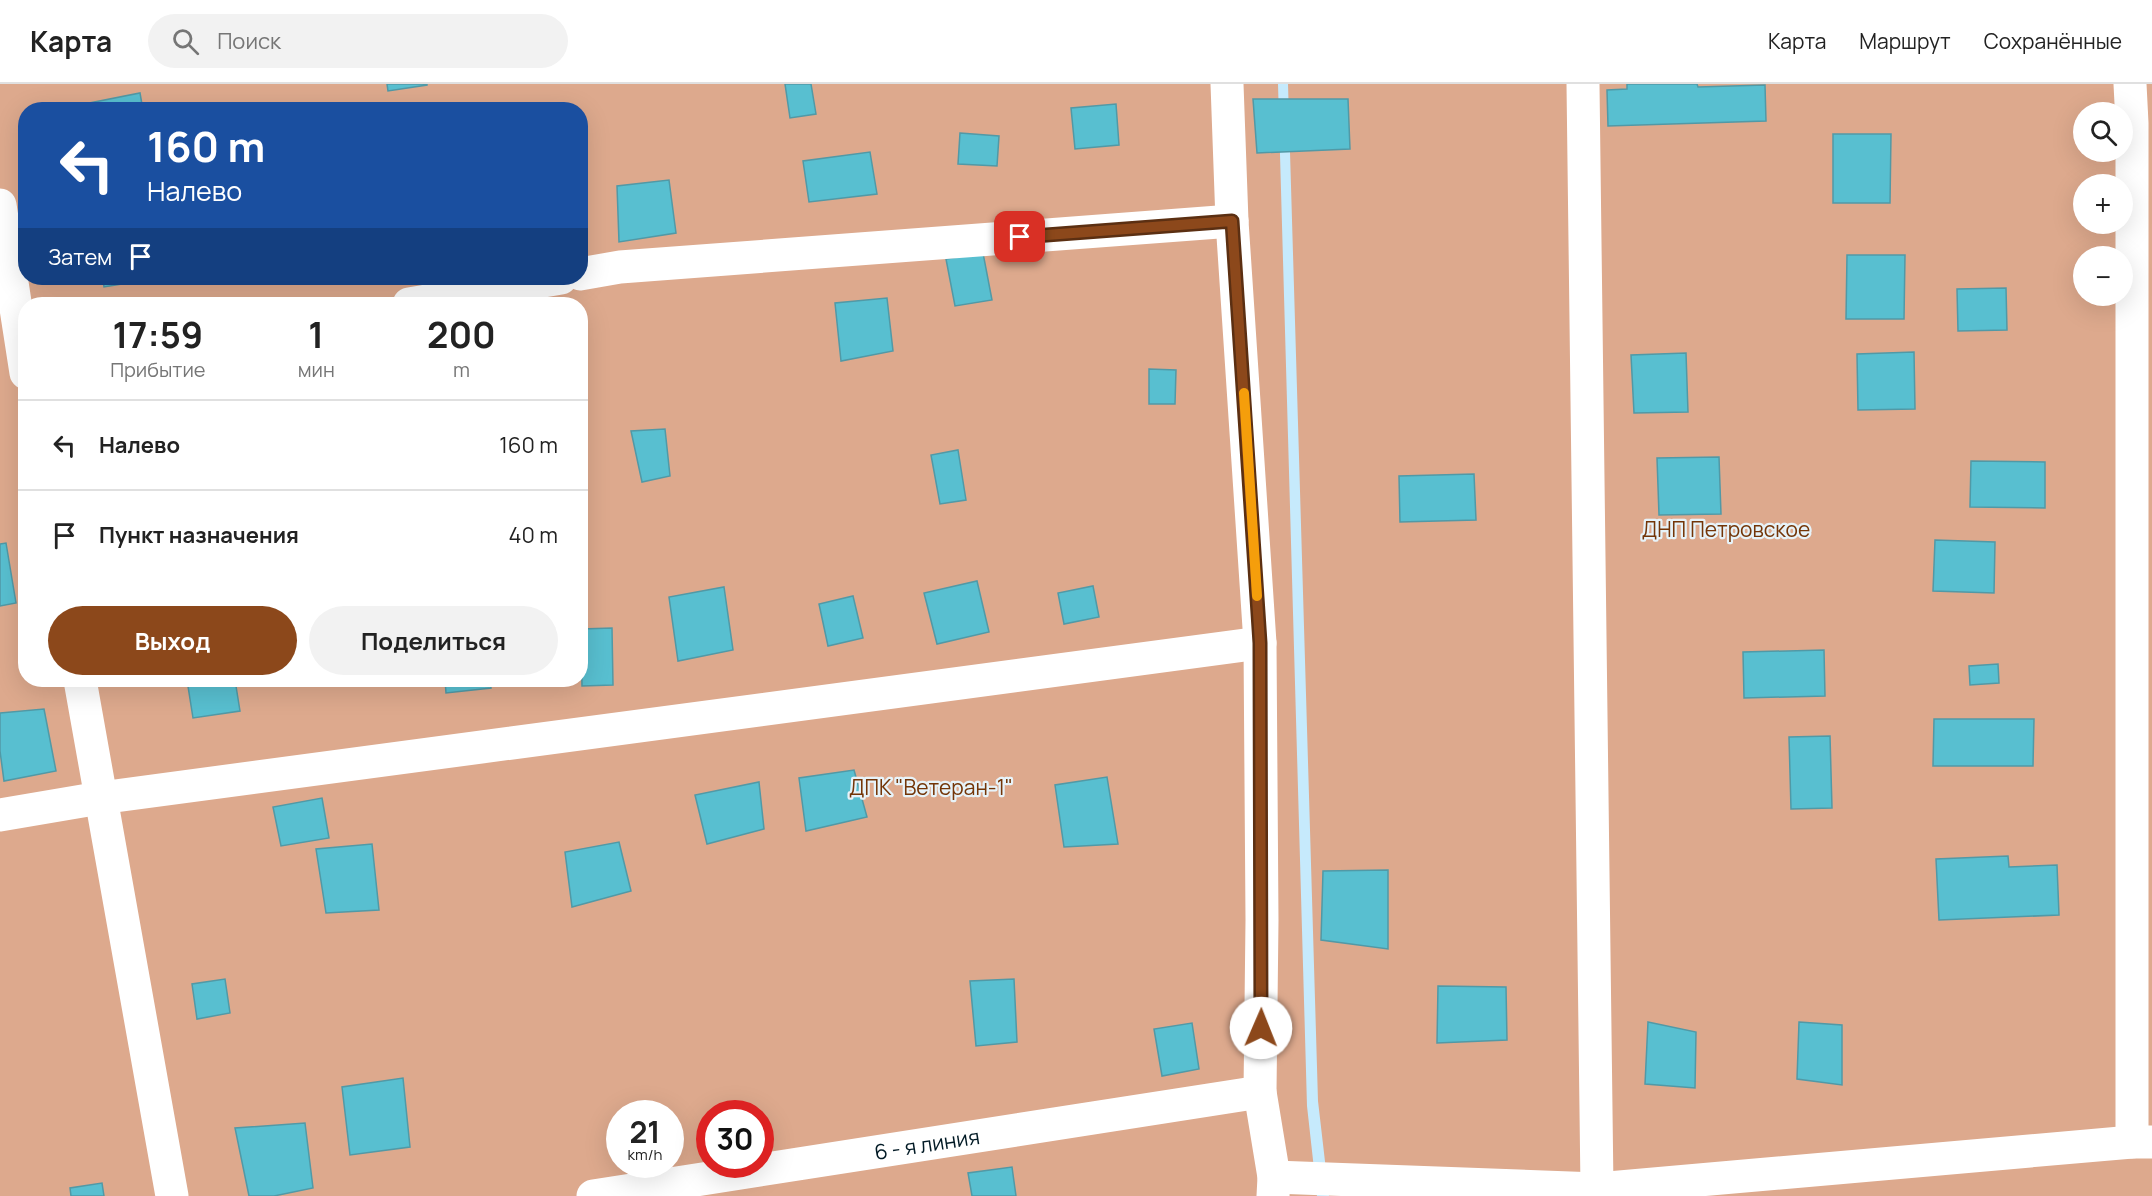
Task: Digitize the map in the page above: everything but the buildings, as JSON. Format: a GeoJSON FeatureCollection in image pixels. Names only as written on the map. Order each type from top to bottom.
{"type":"FeatureCollection","features":[{"type":"Feature","properties":{"kind":"street"},"geometry":{"type":"LineString","coordinates":[[1227,84],[1232,221],[1260,643],[1262,920],[1260,1092],[1273,1186],[1597,1189],[2142,1142],[2133,123],[2130,84]]}},
{"type":"Feature","properties":{"kind":"street"},"geometry":{"type":"LineString","coordinates":[[1583,84],[1597,1189]]}},
{"type":"Feature","properties":{"kind":"street"},"geometry":{"type":"LineString","coordinates":[[0,205],[18,326]]}},
{"type":"Feature","properties":{"kind":"street"},"geometry":{"type":"LineString","coordinates":[[588,273],[620,267],[1232,221]]}},
{"type":"Feature","properties":{"kind":"street"},"geometry":{"type":"LineString","coordinates":[[450,297],[520,285]]}},
{"type":"Feature","properties":{"kind":"street"},"geometry":{"type":"LineString","coordinates":[[0,377],[18,374]]}},
{"type":"Feature","properties":{"kind":"street"},"geometry":{"type":"LineString","coordinates":[[0,815],[100,798],[1260,643]]}},
{"type":"Feature","properties":{"kind":"street"},"geometry":{"type":"LineString","coordinates":[[81,687],[172,1196]]}},
{"type":"Feature","properties":{"kind":"street","name":"6 - я линия"},"geometry":{"type":"LineString","coordinates":[[593,1196],[1260,1092]]}},
{"type":"Feature","properties":{"kind":"green space","name":"ДПК \"Ветеран-1\""},"geometry":{"type":"Polygon","coordinates":[[[0,84],[1278,84],[1307,1106],[1317,1196],[0,1196],[0,84]]]}},
{"type":"Feature","properties":{"kind":"green space","name":"ДНП Петровское"},"geometry":{"type":"Polygon","coordinates":[[[1288,84],[2152,84],[2152,1196],[1329,1196],[1318,1101],[1288,84]]]}},
{"type":"Feature","properties":{"kind":"slow traffic"},"geometry":{"type":"LineString","coordinates":[[1244,393],[1257,596]]}},
{"type":"Feature","properties":{"kind":"route"},"geometry":{"type":"LineString","coordinates":[[1020,237],[1232,221],[1260,643],[1261,1028]]}}]}
